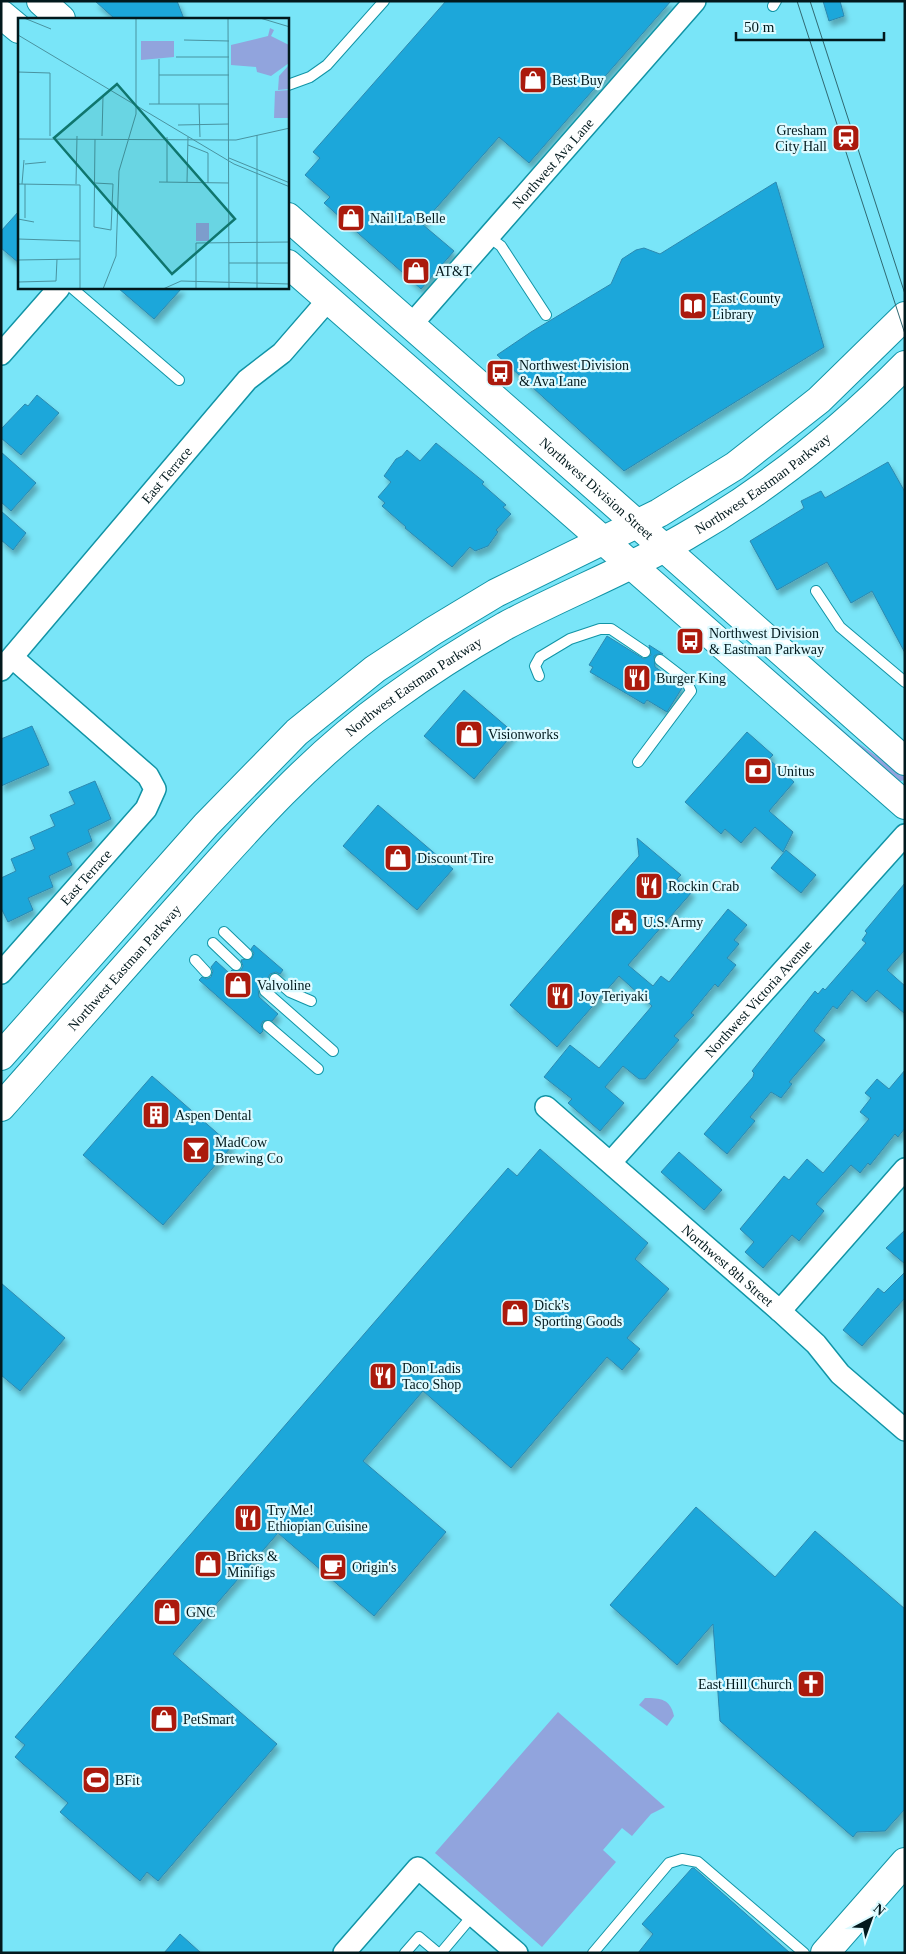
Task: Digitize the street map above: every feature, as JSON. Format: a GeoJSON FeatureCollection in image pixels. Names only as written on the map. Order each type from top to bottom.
{"type":"FeatureCollection","features":[{"type":"Feature","properties":{"kind":"main road"},"geometry":{"type":"LineString","coordinates":[[41,1],[60,18]]}},
{"type":"Feature","properties":{"kind":"main road"},"geometry":{"type":"LineString","coordinates":[[1,14],[18,29]]}},
{"type":"Feature","properties":{"kind":"main road","name":"Northwest Division Street"},"geometry":{"type":"LineString","coordinates":[[289,219],[638,524],[905,761]]}},
{"type":"Feature","properties":{"kind":"main road"},"geometry":{"type":"LineString","coordinates":[[289,265],[905,805]]}},
{"type":"Feature","properties":{"kind":"main road"},"geometry":{"type":"LineString","coordinates":[[1,1056],[206,825],[297,732],[376,669],[433,630],[496,593],[662,511],[735,466],[796,420],[845,376],[905,316]]}},
{"type":"Feature","properties":{"kind":"main road","name":"Northwest Eastman Parkway"},"geometry":{"type":"LineString","coordinates":[[1,1107],[251,824],[350,732],[389,701],[496,632],[632,565],[720,515],[787,469],[873,396],[905,365]]}},
{"type":"Feature","properties":{"kind":"main road"},"geometry":{"type":"LineString","coordinates":[[825,1953],[905,1862]]}},
{"type":"Feature","properties":{"kind":"street","name":"Northwest Ava Lane"},"geometry":{"type":"LineString","coordinates":[[411,325],[696,1]]}},
{"type":"Feature","properties":{"kind":"street"},"geometry":{"type":"LineString","coordinates":[[1,354],[58,289]]}},
{"type":"Feature","properties":{"kind":"street","name":"East Terrace"},"geometry":{"type":"LineString","coordinates":[[1,973],[146,809],[155,789],[148,776],[7,664],[246,380],[282,353],[328,300]]}},
{"type":"Feature","properties":{"kind":"street","name":"Northwest Victoria Avenue"},"geometry":{"type":"LineString","coordinates":[[612,1162],[905,835]]}},
{"type":"Feature","properties":{"kind":"street","name":"Northwest 8th Street"},"geometry":{"type":"LineString","coordinates":[[546,1107],[612,1162],[780,1311],[816,1344],[840,1374],[905,1430]]}},
{"type":"Feature","properties":{"kind":"street"},"geometry":{"type":"LineString","coordinates":[[780,1311],[905,1169]]}},
{"type":"Feature","properties":{"kind":"street"},"geometry":{"type":"LineString","coordinates":[[344,1953],[418,1868],[517,1953]]}},
{"type":"Feature","properties":{"kind":"lane"},"geometry":{"type":"LineString","coordinates":[[289,84],[310,77],[323,68],[380,3]]}},
{"type":"Feature","properties":{"kind":"lane"},"geometry":{"type":"LineString","coordinates":[[489,237],[501,246],[546,315]]}},
{"type":"Feature","properties":{"kind":"lane"},"geometry":{"type":"LineString","coordinates":[[73,289],[179,380]]}},
{"type":"Feature","properties":{"kind":"lane"},"geometry":{"type":"LineString","coordinates":[[816,590],[840,627],[905,682]]}},
{"type":"Feature","properties":{"kind":"lane"},"geometry":{"type":"LineString","coordinates":[[539,676],[536,666],[540,657],[570,639],[600,629],[611,630],[645,652]]}},
{"type":"Feature","properties":{"kind":"lane"},"geometry":{"type":"LineString","coordinates":[[638,762],[691,691],[686,680],[660,660]]}},
{"type":"Feature","properties":{"kind":"lane"},"geometry":{"type":"LineString","coordinates":[[224,932],[246,954]]}},
{"type":"Feature","properties":{"kind":"lane"},"geometry":{"type":"LineString","coordinates":[[213,943],[236,965]]}},
{"type":"Feature","properties":{"kind":"lane"},"geometry":{"type":"LineString","coordinates":[[195,960],[206,972]]}},
{"type":"Feature","properties":{"kind":"lane"},"geometry":{"type":"LineString","coordinates":[[275,979],[290,992],[311,1001]]}},
{"type":"Feature","properties":{"kind":"lane"},"geometry":{"type":"LineString","coordinates":[[265,991],[333,1051]]}},
{"type":"Feature","properties":{"kind":"lane"},"geometry":{"type":"LineString","coordinates":[[268,1026],[318,1069]]}},
{"type":"Feature","properties":{"kind":"lane"},"geometry":{"type":"LineString","coordinates":[[593,1953],[669,1863],[682,1859],[698,1862],[804,1953]]}},
{"type":"Feature","properties":{"kind":"lane"},"geometry":{"type":"LineString","coordinates":[[405,1953],[419,1937],[440,1953],[473,1915]]}},
{"type":"Feature","properties":{"kind":"shaded area"},"geometry":{"type":"Polygon","coordinates":[[[739,640],[854,740],[905,776],[905,780],[896,782],[737,642],[739,640]]]}},
{"type":"Feature","properties":{"kind":"shaded area"},"geometry":{"type":"Polygon","coordinates":[[[645,1698],[660,1699],[670,1706],[674,1716],[667,1726],[639,1705],[645,1698]]]}},
{"type":"Feature","properties":{"kind":"shaded area"},"geometry":{"type":"Polygon","coordinates":[[[558,1712],[665,1807],[651,1814],[632,1836],[622,1828],[603,1850],[616,1862],[542,1947],[435,1853],[558,1712]]]}},
{"type":"Feature","properties":{"kind":"building"},"geometry":{"type":"Polygon","coordinates":[[[95,1],[177,1],[184,18],[114,18],[95,1]]]}},
{"type":"Feature","properties":{"kind":"building"},"geometry":{"type":"Polygon","coordinates":[[[446,1],[671,1],[529,163],[499,137],[422,224],[454,251],[421,289],[324,203],[330,197],[305,175],[320,158],[313,152],[446,1]]]}},
{"type":"Feature","properties":{"kind":"building"},"geometry":{"type":"Polygon","coordinates":[[[823,1],[840,1],[844,16],[829,21],[823,1]]]}},
{"type":"Feature","properties":{"kind":"building","name":"East County Library"},"geometry":{"type":"Polygon","coordinates":[[[776,182],[824,347],[624,471],[497,355],[531,332],[611,284],[622,259],[636,250],[644,248],[660,254],[776,182]]]}},
{"type":"Feature","properties":{"kind":"building"},"geometry":{"type":"Polygon","coordinates":[[[18,212],[18,262],[1,248],[1,231],[18,212]]]}},
{"type":"Feature","properties":{"kind":"building"},"geometry":{"type":"Polygon","coordinates":[[[119,289],[181,289],[154,319],[119,289]]]}},
{"type":"Feature","properties":{"kind":"building"},"geometry":{"type":"Polygon","coordinates":[[[37,395],[59,413],[21,455],[1,438],[1,429],[25,404],[28,406],[37,395]]]}},
{"type":"Feature","properties":{"kind":"building"},"geometry":{"type":"Polygon","coordinates":[[[436,443],[484,482],[482,484],[506,505],[503,507],[511,514],[496,530],[498,532],[488,546],[475,551],[470,547],[452,567],[405,528],[382,506],[385,503],[378,497],[391,482],[384,476],[396,459],[407,450],[420,461],[436,443]]]}},
{"type":"Feature","properties":{"kind":"building"},"geometry":{"type":"Polygon","coordinates":[[[1,452],[36,483],[11,511],[1,502],[1,452]]]}},
{"type":"Feature","properties":{"kind":"building"},"geometry":{"type":"Polygon","coordinates":[[[888,462],[905,492],[905,653],[872,591],[851,603],[827,562],[777,590],[750,541],[804,508],[801,501],[821,491],[825,498],[888,462]]]}},
{"type":"Feature","properties":{"kind":"building"},"geometry":{"type":"Polygon","coordinates":[[[1,511],[26,533],[13,550],[1,540],[1,511]]]}},
{"type":"Feature","properties":{"kind":"building","name":"Burger King"},"geometry":{"type":"Polygon","coordinates":[[[607,636],[644,659],[651,655],[649,645],[663,654],[654,656],[655,667],[680,684],[682,688],[667,712],[647,700],[644,704],[590,672],[593,667],[589,665],[607,636]]]}},
{"type":"Feature","properties":{"kind":"building","name":"Visionworks"},"geometry":{"type":"Polygon","coordinates":[[[464,690],[514,733],[474,779],[424,736],[464,690]]]}},
{"type":"Feature","properties":{"kind":"building"},"geometry":{"type":"Polygon","coordinates":[[[32,726],[49,765],[1,786],[1,739],[32,726]]]}},
{"type":"Feature","properties":{"kind":"building"},"geometry":{"type":"Polygon","coordinates":[[[747,732],[773,755],[769,759],[794,782],[769,811],[793,832],[783,852],[755,827],[741,843],[725,829],[721,834],[685,802],[747,732]]]}},
{"type":"Feature","properties":{"kind":"building"},"geometry":{"type":"Polygon","coordinates":[[[95,781],[111,819],[88,830],[92,841],[67,853],[72,865],[49,876],[53,887],[28,898],[33,910],[8,922],[1,908],[1,878],[16,871],[11,859],[35,849],[30,837],[55,826],[50,815],[75,804],[69,792],[95,781]]]}},
{"type":"Feature","properties":{"kind":"building","name":"Discount Tire"},"geometry":{"type":"Polygon","coordinates":[[[378,805],[453,869],[417,910],[343,846],[378,805]]]}},
{"type":"Feature","properties":{"kind":"building"},"geometry":{"type":"Polygon","coordinates":[[[637,838],[681,875],[677,879],[692,892],[628,965],[653,986],[661,976],[669,982],[728,909],[747,925],[734,940],[739,944],[727,958],[736,965],[718,987],[715,984],[691,1013],[694,1015],[674,1036],[679,1040],[645,1079],[639,1079],[623,1066],[605,1087],[624,1103],[600,1131],[568,1103],[572,1099],[544,1077],[570,1045],[599,1068],[652,1006],[619,976],[557,1047],[510,1005],[639,856],[637,838]]]}},
{"type":"Feature","properties":{"kind":"building"},"geometry":{"type":"Polygon","coordinates":[[[786,850],[816,875],[801,893],[771,868],[786,850]]]}},
{"type":"Feature","properties":{"kind":"building"},"geometry":{"type":"Polygon","coordinates":[[[905,883],[905,950],[887,970],[905,986],[905,1014],[877,990],[866,1002],[852,990],[837,1009],[833,1006],[814,1031],[825,1040],[789,1082],[792,1084],[781,1098],[771,1092],[750,1117],[755,1121],[727,1154],[704,1134],[753,1077],[754,1073],[752,1071],[815,991],[818,994],[823,988],[825,990],[866,943],[862,940],[867,933],[865,931],[905,883]]]}},
{"type":"Feature","properties":{"kind":"building","name":"Valvoline"},"geometry":{"type":"Polygon","coordinates":[[[254,945],[283,970],[280,974],[276,972],[270,974],[268,978],[271,984],[262,985],[258,989],[259,997],[278,1014],[272,1021],[263,1021],[261,1025],[263,1031],[260,1034],[199,980],[202,977],[207,979],[211,977],[213,971],[211,967],[216,961],[229,973],[232,970],[241,970],[243,966],[241,960],[252,958],[254,953],[251,949],[254,945]]]}},
{"type":"Feature","properties":{"kind":"building"},"geometry":{"type":"Polygon","coordinates":[[[905,1070],[905,1128],[898,1137],[895,1134],[870,1165],[868,1163],[860,1173],[851,1165],[816,1204],[824,1211],[799,1241],[792,1235],[763,1268],[745,1252],[754,1242],[740,1229],[784,1176],[789,1180],[807,1159],[823,1173],[869,1119],[860,1112],[871,1098],[865,1093],[877,1079],[889,1089],[905,1070]]]}},
{"type":"Feature","properties":{"kind":"building"},"geometry":{"type":"Polygon","coordinates":[[[152,1076],[232,1146],[163,1225],[83,1155],[152,1076]]]}},
{"type":"Feature","properties":{"kind":"building"},"geometry":{"type":"Polygon","coordinates":[[[540,1149],[648,1243],[635,1259],[669,1289],[627,1338],[640,1349],[622,1370],[607,1357],[511,1468],[423,1391],[363,1461],[446,1532],[374,1616],[278,1533],[173,1654],[277,1744],[158,1881],[147,1872],[140,1881],[60,1812],[68,1803],[15,1757],[25,1745],[15,1737],[508,1168],[517,1176],[540,1149]]]}},
{"type":"Feature","properties":{"kind":"building"},"geometry":{"type":"Polygon","coordinates":[[[679,1152],[722,1190],[704,1210],[661,1172],[679,1152]]]}},
{"type":"Feature","properties":{"kind":"building"},"geometry":{"type":"Polygon","coordinates":[[[905,1230],[905,1264],[886,1248],[905,1230]]]}},
{"type":"Feature","properties":{"kind":"building"},"geometry":{"type":"Polygon","coordinates":[[[905,1272],[905,1298],[862,1346],[843,1330],[878,1288],[884,1293],[905,1272]]]}},
{"type":"Feature","properties":{"kind":"building"},"geometry":{"type":"Polygon","coordinates":[[[1,1283],[65,1338],[20,1391],[1,1375],[1,1283]]]}},
{"type":"Feature","properties":{"kind":"building","name":"East Hill Church"},"geometry":{"type":"Polygon","coordinates":[[[696,1507],[775,1577],[815,1531],[905,1609],[905,1809],[885,1831],[857,1832],[853,1837],[720,1721],[713,1624],[677,1665],[610,1605],[696,1507]]]}},
{"type":"Feature","properties":{"kind":"building"},"geometry":{"type":"Polygon","coordinates":[[[692,1868],[790,1953],[638,1953],[653,1934],[642,1924],[692,1868]]]}},
{"type":"Feature","properties":{"kind":"building"},"geometry":{"type":"Polygon","coordinates":[[[180,1934],[201,1953],[164,1953],[180,1934]]]}},
{"type":"Feature","properties":{"kind":"tram line"},"geometry":{"type":"LineString","coordinates":[[797,1],[905,334]]}},
{"type":"Feature","properties":{"kind":"tram line"},"geometry":{"type":"LineString","coordinates":[[810,1],[905,294]]}},
{"type":"Feature","properties":{"kind":"place","name":"Best Buy"},"geometry":{"type":"Point","coordinates":[533,80]}},
{"type":"Feature","properties":{"kind":"place","name":"Gresham City Hall"},"geometry":{"type":"Point","coordinates":[846,138]}},
{"type":"Feature","properties":{"kind":"place","name":"Nail La Belle"},"geometry":{"type":"Point","coordinates":[351,218]}},
{"type":"Feature","properties":{"kind":"place","name":"AT&T"},"geometry":{"type":"Point","coordinates":[416,271]}},
{"type":"Feature","properties":{"kind":"place","name":"East County Library"},"geometry":{"type":"Point","coordinates":[693,306]}},
{"type":"Feature","properties":{"kind":"place","name":"Northwest Division & Ava Lane"},"geometry":{"type":"Point","coordinates":[500,373]}},
{"type":"Feature","properties":{"kind":"place","name":"Northwest Division & Eastman Parkway"},"geometry":{"type":"Point","coordinates":[690,641]}},
{"type":"Feature","properties":{"kind":"place","name":"Burger King"},"geometry":{"type":"Point","coordinates":[637,678]}},
{"type":"Feature","properties":{"kind":"place","name":"Visionworks"},"geometry":{"type":"Point","coordinates":[469,734]}},
{"type":"Feature","properties":{"kind":"place","name":"Unitus"},"geometry":{"type":"Point","coordinates":[758,771]}},
{"type":"Feature","properties":{"kind":"place","name":"Discount Tire"},"geometry":{"type":"Point","coordinates":[398,858]}},
{"type":"Feature","properties":{"kind":"place","name":"Rockin Crab"},"geometry":{"type":"Point","coordinates":[649,886]}},
{"type":"Feature","properties":{"kind":"place","name":"U.S. Army"},"geometry":{"type":"Point","coordinates":[624,922]}},
{"type":"Feature","properties":{"kind":"place","name":"Valvoline"},"geometry":{"type":"Point","coordinates":[238,985]}},
{"type":"Feature","properties":{"kind":"place","name":"Joy Teriyaki"},"geometry":{"type":"Point","coordinates":[560,996]}},
{"type":"Feature","properties":{"kind":"place","name":"Aspen Dental"},"geometry":{"type":"Point","coordinates":[156,1115]}},
{"type":"Feature","properties":{"kind":"place","name":"MadCow Brewing Co"},"geometry":{"type":"Point","coordinates":[196,1150]}},
{"type":"Feature","properties":{"kind":"place","name":"Dick's Sporting Goods"},"geometry":{"type":"Point","coordinates":[515,1313]}},
{"type":"Feature","properties":{"kind":"place","name":"Don Ladis Taco Shop"},"geometry":{"type":"Point","coordinates":[383,1376]}},
{"type":"Feature","properties":{"kind":"place","name":"Try Me! Ethiopian Cuisine"},"geometry":{"type":"Point","coordinates":[248,1518]}},
{"type":"Feature","properties":{"kind":"place","name":"Bricks & Minifigs"},"geometry":{"type":"Point","coordinates":[208,1564]}},
{"type":"Feature","properties":{"kind":"place","name":"Origin's"},"geometry":{"type":"Point","coordinates":[333,1567]}},
{"type":"Feature","properties":{"kind":"place","name":"GNC"},"geometry":{"type":"Point","coordinates":[167,1612]}},
{"type":"Feature","properties":{"kind":"place","name":"East Hill Church"},"geometry":{"type":"Point","coordinates":[811,1684]}},
{"type":"Feature","properties":{"kind":"place","name":"PetSmart"},"geometry":{"type":"Point","coordinates":[164,1719]}},
{"type":"Feature","properties":{"kind":"place","name":"BFit"},"geometry":{"type":"Point","coordinates":[96,1780]}}]}
